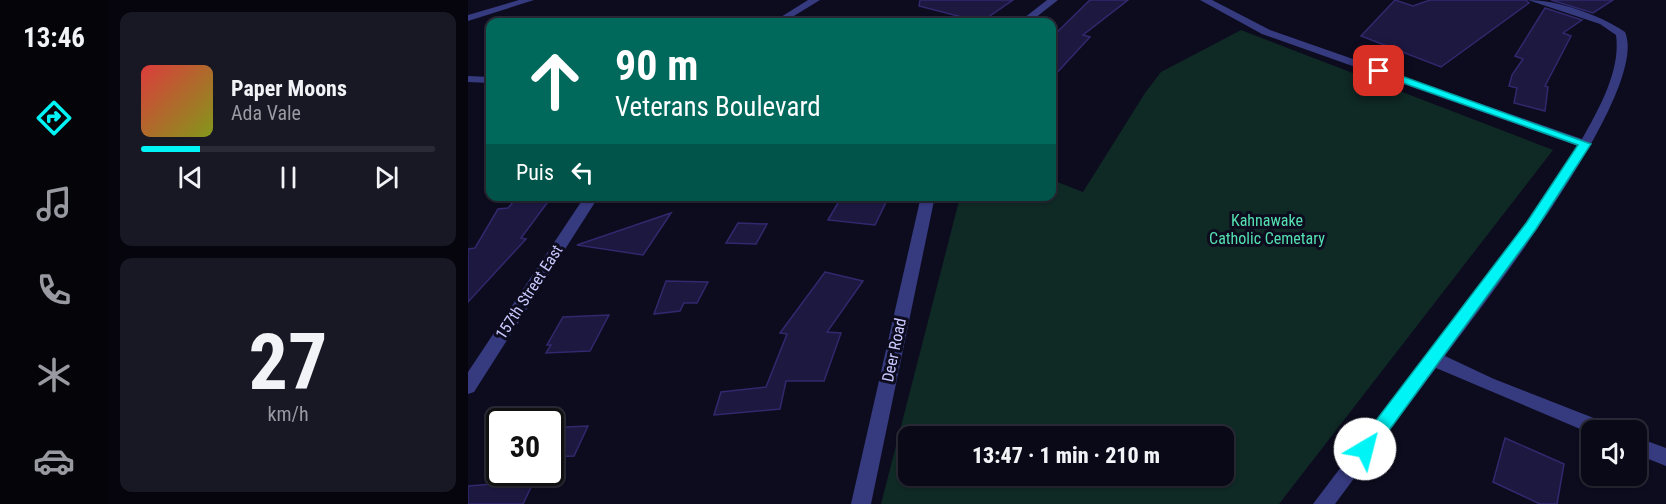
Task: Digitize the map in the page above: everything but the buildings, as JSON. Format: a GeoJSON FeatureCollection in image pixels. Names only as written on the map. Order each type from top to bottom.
{"type":"FeatureCollection","features":[{"type":"Feature","properties":{"kind":"street"},"geometry":{"type":"LineString","coordinates":[[468,18],[529,0]]}},
{"type":"Feature","properties":{"kind":"street"},"geometry":{"type":"LineString","coordinates":[[785,18],[815,0]]}},
{"type":"Feature","properties":{"kind":"street"},"geometry":{"type":"LineString","coordinates":[[1029,18],[1053,0]]}},
{"type":"Feature","properties":{"kind":"street"},"geometry":{"type":"LineString","coordinates":[[1205,0],[1266,32],[1585,144]]}},
{"type":"Feature","properties":{"kind":"street"},"geometry":{"type":"LineString","coordinates":[[1323,504],[1531,225],[1585,144],[1616,73],[1623,45],[1621,34],[1604,22],[1533,0]]}},
{"type":"Feature","properties":{"kind":"street"},"geometry":{"type":"LineString","coordinates":[[468,79],[486,80]]}},
{"type":"Feature","properties":{"kind":"street","name":"157th Street East"},"geometry":{"type":"LineString","coordinates":[[468,387],[589,201]]}},
{"type":"Feature","properties":{"kind":"street","name":"Deer Road"},"geometry":{"type":"LineString","coordinates":[[861,504],[927,201]]}},
{"type":"Feature","properties":{"kind":"street"},"geometry":{"type":"LineString","coordinates":[[1434,358],[1488,384],[1581,422]]}},
{"type":"Feature","properties":{"kind":"street"},"geometry":{"type":"LineString","coordinates":[[1647,449],[1666,457]]}},
{"type":"Feature","properties":{"kind":"green space","name":"Kahnawake Catholic Cemetary"},"geometry":{"type":"Polygon","coordinates":[[[1241,30],[1553,150],[1279,504],[881,504],[898,438],[898,486],[1234,486],[1234,426],[901,426],[959,201],[1056,201],[1056,182],[1083,192],[1145,93],[1161,72],[1241,30]]]}},
{"type":"Feature","properties":{"kind":"route"},"geometry":{"type":"LineString","coordinates":[[1365,449],[1531,225],[1585,144],[1379,71]]}}]}
